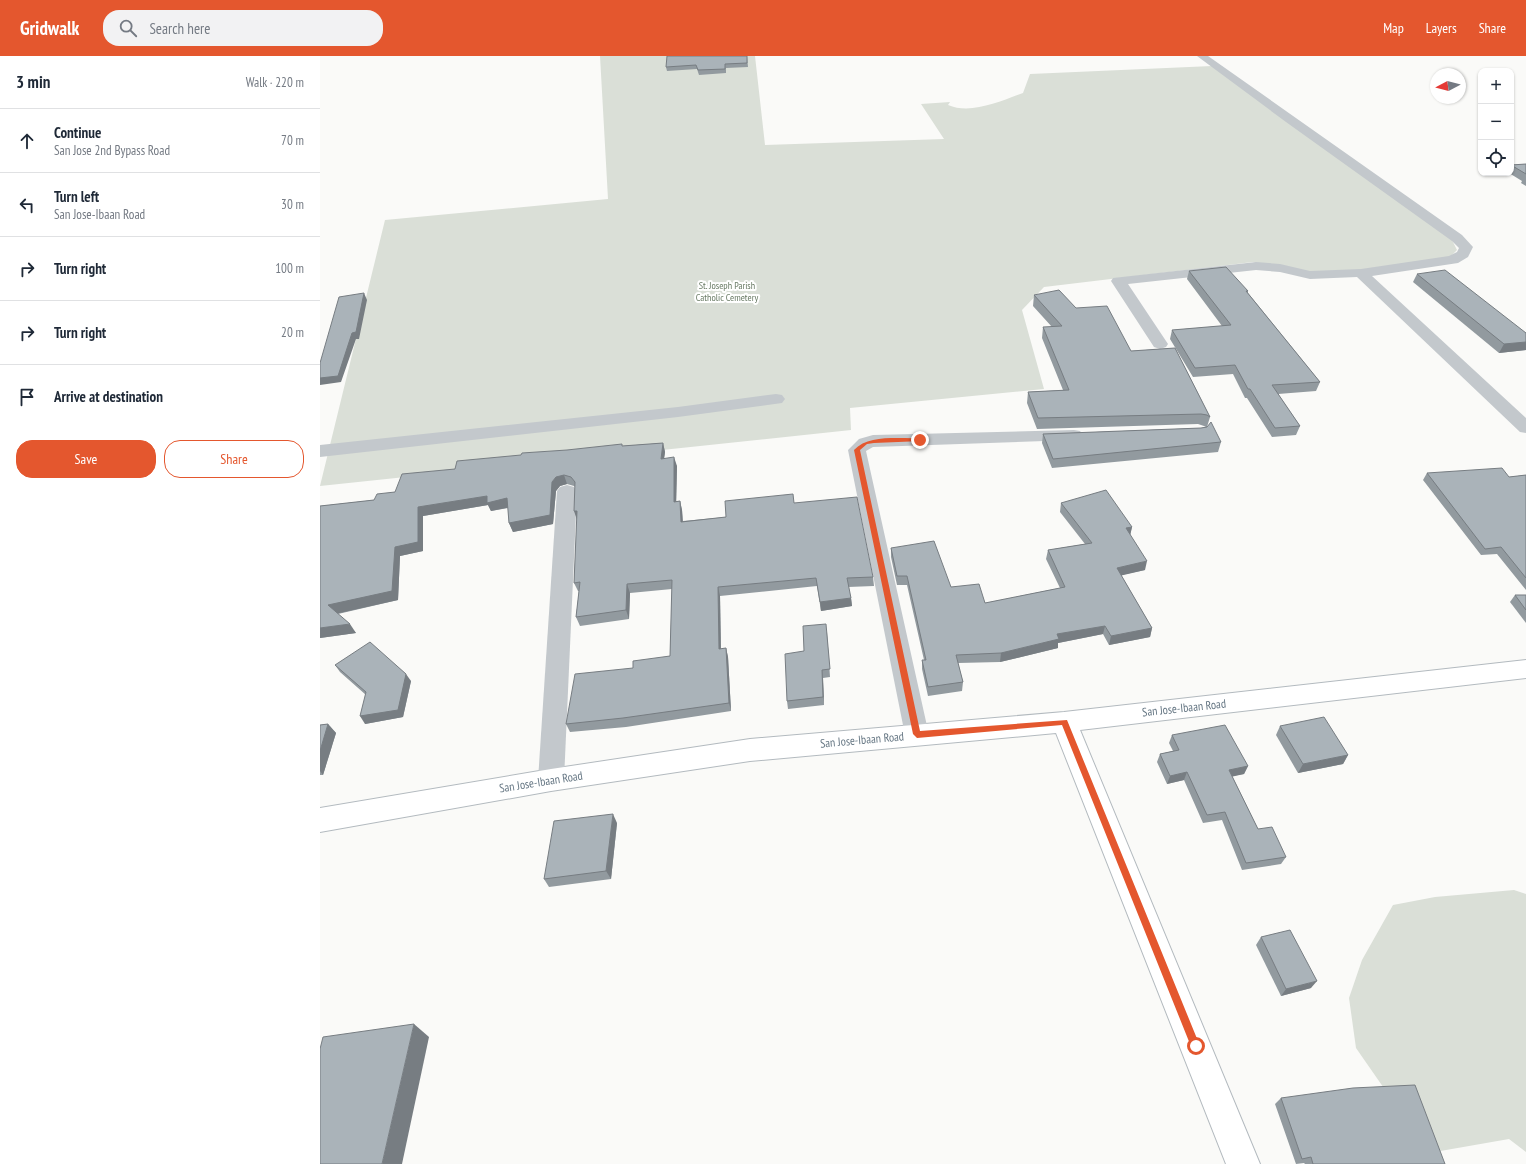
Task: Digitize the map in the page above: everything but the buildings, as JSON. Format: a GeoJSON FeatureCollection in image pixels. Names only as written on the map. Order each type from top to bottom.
{"type":"FeatureCollection","features":[{"type":"Feature","properties":{"kind":"main road","name":"San Jose-Ibaan Road"},"geometry":{"type":"LineString","coordinates":[[320,820],[550,780],[750,750],[1064,722],[1526,669]]}},
{"type":"Feature","properties":{"kind":"main road"},"geometry":{"type":"LineString","coordinates":[[1064,722],[1243,1164]]}},
{"type":"Feature","properties":{"kind":"street"},"geometry":{"type":"LineString","coordinates":[[1160,344],[1118,281],[1256,266],[1280,268],[1310,275],[1361,273],[1454,260],[1463,254],[1466,246],[1457,238],[1202,56]]}},
{"type":"Feature","properties":{"kind":"street"},"geometry":{"type":"LineString","coordinates":[[1361,273],[1526,428]]}},
{"type":"Feature","properties":{"kind":"street"},"geometry":{"type":"LineString","coordinates":[[320,451],[776,400]]}},
{"type":"Feature","properties":{"kind":"street"},"geometry":{"type":"LineString","coordinates":[[917,734],[857,450],[865,443],[874,441],[1095,434]]}},
{"type":"Feature","properties":{"kind":"street"},"geometry":{"type":"LineString","coordinates":[[550,780],[567,491]]}},
{"type":"Feature","properties":{"kind":"green space","name":"St. Joseph Parish Catholic Cemetery"},"geometry":{"type":"Polygon","coordinates":[[[600,56],[755,56],[765,145],[944,139],[921,104],[950,102],[948,105],[957,108],[976,108],[986,106],[1023,93],[1030,74],[1212,66],[1452,240],[1457,250],[1450,257],[1359,270],[1312,274],[1253,262],[1044,287],[1022,310],[1044,389],[850,408],[851,430],[320,486],[385,220],[608,199],[600,56]]]}},
{"type":"Feature","properties":{"kind":"green space"},"geometry":{"type":"Polygon","coordinates":[[[1514,890],[1526,894],[1526,1152],[1509,1139],[1429,1153],[1356,1048],[1349,998],[1362,960],[1393,905],[1435,897],[1514,890]]]}},
{"type":"Feature","properties":{"kind":"route"},"geometry":{"type":"LineString","coordinates":[[920,440],[874,441],[865,443],[857,450],[917,734],[1064,722],[1196,1046]]}}]}
